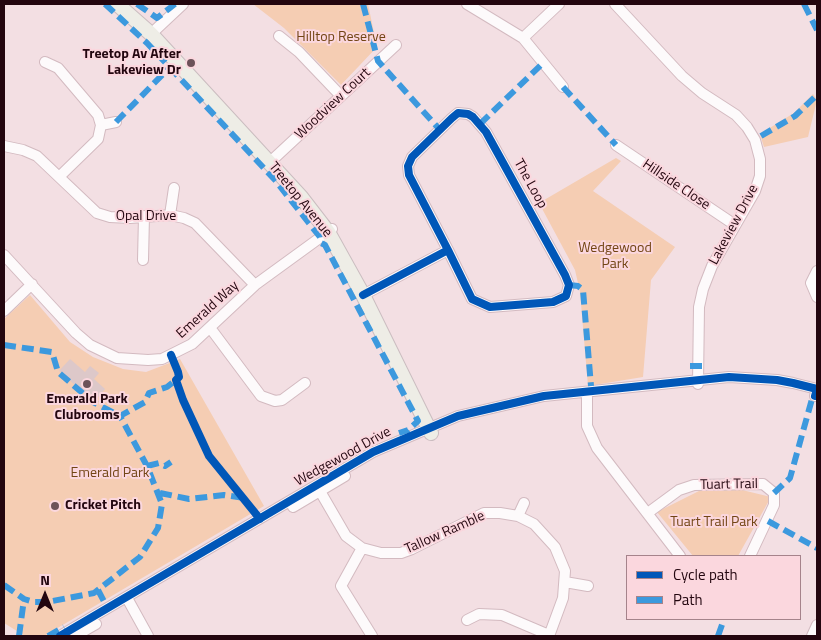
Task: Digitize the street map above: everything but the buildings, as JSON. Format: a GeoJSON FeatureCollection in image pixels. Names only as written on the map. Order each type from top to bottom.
{"type":"FeatureCollection","features":[{"type":"Feature","properties":{"kind":"main road","name":"Treetop Avenue"},"geometry":{"type":"LineString","coordinates":[[117,4],[153,32]]}},
{"type":"Feature","properties":{"kind":"main road","name":"Treetop Avenue"},"geometry":{"type":"LineString","coordinates":[[127,4],[272,160],[306,193],[330,231],[365,294],[434,428]]}},
{"type":"Feature","properties":{"kind":"street"},"geometry":{"type":"LineString","coordinates":[[153,32],[183,4]]}},
{"type":"Feature","properties":{"kind":"street"},"geometry":{"type":"LineString","coordinates":[[467,4],[523,38],[563,87]]}},
{"type":"Feature","properties":{"kind":"street"},"geometry":{"type":"LineString","coordinates":[[523,38],[559,4]]}},
{"type":"Feature","properties":{"kind":"street","name":"Lakeview Drive"},"geometry":{"type":"LineString","coordinates":[[615,4],[682,76],[702,93],[736,115],[755,140],[760,158],[760,176],[755,191],[712,266],[703,289],[699,307],[698,382]]}},
{"type":"Feature","properties":{"kind":"street"},"geometry":{"type":"LineString","coordinates":[[279,36],[299,52],[341,96]]}},
{"type":"Feature","properties":{"kind":"street","name":"Woodview Court"},"geometry":{"type":"LineString","coordinates":[[272,160],[396,45]]}},
{"type":"Feature","properties":{"kind":"street"},"geometry":{"type":"LineString","coordinates":[[45,62],[58,68],[98,116],[101,125],[98,139],[60,176]]}},
{"type":"Feature","properties":{"kind":"street","name":"The Loop"},"geometry":{"type":"LineString","coordinates":[[458,113],[468,114],[473,116],[486,132],[557,258],[569,285],[566,296],[553,302],[490,307],[472,299],[448,250],[409,175],[408,166],[412,157],[452,118],[458,113]]}},
{"type":"Feature","properties":{"kind":"street"},"geometry":{"type":"LineString","coordinates":[[101,125],[116,122]]}},
{"type":"Feature","properties":{"kind":"street","name":"Hillside Close"},"geometry":{"type":"LineString","coordinates":[[616,144],[735,225]]}},
{"type":"Feature","properties":{"kind":"street","name":"Opal Drive"},"geometry":{"type":"LineString","coordinates":[[4,146],[23,150],[37,156],[97,212],[110,217],[170,215],[195,223],[255,285]]}},
{"type":"Feature","properties":{"kind":"street"},"geometry":{"type":"LineString","coordinates":[[170,215],[174,188]]}},
{"type":"Feature","properties":{"kind":"street"},"geometry":{"type":"LineString","coordinates":[[143,260],[144,216]]}},
{"type":"Feature","properties":{"kind":"street","name":"Emerald Way"},"geometry":{"type":"LineString","coordinates":[[4,255],[76,333],[90,344],[117,358],[130,360],[162,358],[192,344],[255,285],[330,231]]}},
{"type":"Feature","properties":{"kind":"street"},"geometry":{"type":"LineString","coordinates":[[365,294],[448,250]]}},
{"type":"Feature","properties":{"kind":"street"},"geometry":{"type":"LineString","coordinates":[[817,271],[811,283],[817,297]]}},
{"type":"Feature","properties":{"kind":"street"},"geometry":{"type":"LineString","coordinates":[[4,311],[32,284]]}},
{"type":"Feature","properties":{"kind":"street"},"geometry":{"type":"LineString","coordinates":[[210,328],[261,396],[275,401],[282,400],[306,383]]}},
{"type":"Feature","properties":{"kind":"street","name":"Wedgewood Drive"},"geometry":{"type":"LineString","coordinates":[[75,636],[129,601],[318,488],[434,428],[491,407],[544,396],[586,395],[698,382],[761,378],[816,394]]}},
{"type":"Feature","properties":{"kind":"street"},"geometry":{"type":"LineString","coordinates":[[586,395],[587,426],[597,448],[649,512],[679,555]]}},
{"type":"Feature","properties":{"kind":"street","name":"Tuart Trail"},"geometry":{"type":"LineString","coordinates":[[649,512],[679,490],[694,485],[763,484],[774,493],[774,505],[750,555]]}},
{"type":"Feature","properties":{"kind":"street","name":"Tallow Ramble"},"geometry":{"type":"LineString","coordinates":[[318,488],[346,536],[362,548],[381,553],[401,553],[484,513],[518,516],[534,524],[556,547],[565,571],[563,598],[549,635]]}},
{"type":"Feature","properties":{"kind":"street"},"geometry":{"type":"LineString","coordinates":[[518,516],[524,504]]}},
{"type":"Feature","properties":{"kind":"street"},"geometry":{"type":"LineString","coordinates":[[362,548],[341,586],[372,636]]}},
{"type":"Feature","properties":{"kind":"street"},"geometry":{"type":"LineString","coordinates":[[565,582],[588,586]]}},
{"type":"Feature","properties":{"kind":"street"},"geometry":{"type":"LineString","coordinates":[[129,601],[148,636]]}},
{"type":"Feature","properties":{"kind":"street","name":"Wedgewood Drive"},"geometry":{"type":"LineString","coordinates":[[60,636],[129,601]]}},
{"type":"Feature","properties":{"kind":"street"},"geometry":{"type":"LineString","coordinates":[[467,620],[479,614],[502,615],[549,635]]}},
{"type":"Feature","properties":{"kind":"street"},"geometry":{"type":"LineString","coordinates":[[812,636],[817,625]]}},
{"type":"Feature","properties":{"kind":"green space","name":"Hilltop Reserve"},"geometry":{"type":"Polygon","coordinates":[[[253,4],[368,4],[377,47],[341,85],[284,28],[253,4]]]}},
{"type":"Feature","properties":{"kind":"green space"},"geometry":{"type":"Polygon","coordinates":[[[813,94],[817,100],[808,137],[764,147],[760,134],[794,113],[813,94]]]}},
{"type":"Feature","properties":{"kind":"green space","name":"Wedgewood Park"},"geometry":{"type":"Polygon","coordinates":[[[616,158],[621,161],[593,191],[675,247],[651,280],[643,377],[588,386],[580,292],[575,270],[539,203],[616,158]]]}},
{"type":"Feature","properties":{"kind":"green space","name":"Emerald Park"},"geometry":{"type":"Polygon","coordinates":[[[30,295],[70,342],[93,357],[123,369],[146,372],[180,359],[264,506],[44,636],[25,636],[4,623],[4,319],[30,295]]]}},
{"type":"Feature","properties":{"kind":"green space","name":"Tuart Trail Park"},"geometry":{"type":"Polygon","coordinates":[[[742,490],[771,497],[739,555],[692,555],[657,512],[699,491],[742,490]]]}},
{"type":"Feature","properties":{"kind":"marked path"},"geometry":{"type":"LineString","coordinates":[[105,4],[147,43],[275,180],[320,237],[321,243],[325,245],[418,421],[408,430],[399,433]]}},
{"type":"Feature","properties":{"kind":"marked path"},"geometry":{"type":"LineString","coordinates":[[137,4],[157,18],[175,4]]}},
{"type":"Feature","properties":{"kind":"marked path"},"geometry":{"type":"LineString","coordinates":[[363,4],[378,61],[440,130]]}},
{"type":"Feature","properties":{"kind":"marked path"},"geometry":{"type":"LineString","coordinates":[[804,4],[817,30]]}},
{"type":"Feature","properties":{"kind":"marked path"},"geometry":{"type":"LineString","coordinates":[[480,124],[543,63]]}},
{"type":"Feature","properties":{"kind":"marked path"},"geometry":{"type":"LineString","coordinates":[[116,122],[170,67]]}},
{"type":"Feature","properties":{"kind":"marked path"},"geometry":{"type":"LineString","coordinates":[[563,87],[616,145]]}},
{"type":"Feature","properties":{"kind":"marked path"},"geometry":{"type":"LineString","coordinates":[[761,136],[795,116],[817,95]]}},
{"type":"Feature","properties":{"kind":"marked path"},"geometry":{"type":"LineString","coordinates":[[569,285],[578,286],[583,290],[591,386]]}},
{"type":"Feature","properties":{"kind":"marked path"},"geometry":{"type":"LineString","coordinates":[[4,345],[52,352],[58,372],[93,402],[120,416],[145,402],[149,393],[167,387],[176,380]]}},
{"type":"Feature","properties":{"kind":"marked path"},"geometry":{"type":"LineString","coordinates":[[690,366],[703,366]]}},
{"type":"Feature","properties":{"kind":"marked path"},"geometry":{"type":"LineString","coordinates":[[774,493],[790,478],[812,399]]}},
{"type":"Feature","properties":{"kind":"marked path"},"geometry":{"type":"LineString","coordinates":[[4,585],[24,599],[34,602],[47,602],[94,593],[140,557],[158,528],[162,504],[147,466],[120,416]]}},
{"type":"Feature","properties":{"kind":"marked path"},"geometry":{"type":"LineString","coordinates":[[147,466],[159,463],[165,466],[171,462]]}},
{"type":"Feature","properties":{"kind":"marked path"},"geometry":{"type":"LineString","coordinates":[[160,493],[189,499],[224,495],[244,498]]}},
{"type":"Feature","properties":{"kind":"marked path"},"geometry":{"type":"LineString","coordinates":[[768,521],[817,548]]}},
{"type":"Feature","properties":{"kind":"marked path"},"geometry":{"type":"LineString","coordinates":[[98,590],[108,609]]}},
{"type":"Feature","properties":{"kind":"marked path"},"geometry":{"type":"LineString","coordinates":[[19,636],[24,599]]}},
{"type":"Feature","properties":{"kind":"marked path"},"geometry":{"type":"LineString","coordinates":[[718,636],[724,620]]}},
{"type":"Feature","properties":{"kind":"marked path"},"geometry":{"type":"LineString","coordinates":[[48,636],[64,627]]}},
{"type":"Feature","properties":{"kind":"cycle path"},"geometry":{"type":"LineString","coordinates":[[363,295],[448,250],[472,299],[490,307],[553,302],[566,296],[569,285],[565,275],[486,132],[468,114],[458,113],[452,118],[412,157],[408,166],[409,175],[448,250]]}},
{"type":"Feature","properties":{"kind":"cycle path"},"geometry":{"type":"LineString","coordinates":[[171,355],[178,372],[179,377],[176,380],[183,400],[209,456],[260,519]]}},
{"type":"Feature","properties":{"kind":"cycle path"},"geometry":{"type":"LineString","coordinates":[[60,636],[373,452],[458,416],[544,396],[729,377],[793,383],[817,389],[815,396]]}},
{"type":"Feature","properties":{"kind":"place","name":"Treetop Av After Lakeview Dr"},"geometry":{"type":"Point","coordinates":[191,63]}},
{"type":"Feature","properties":{"kind":"place","name":"Emerald Park Clubrooms"},"geometry":{"type":"Point","coordinates":[87,384]}},
{"type":"Feature","properties":{"kind":"place","name":"Cricket Pitch"},"geometry":{"type":"Point","coordinates":[55,506]}}]}
